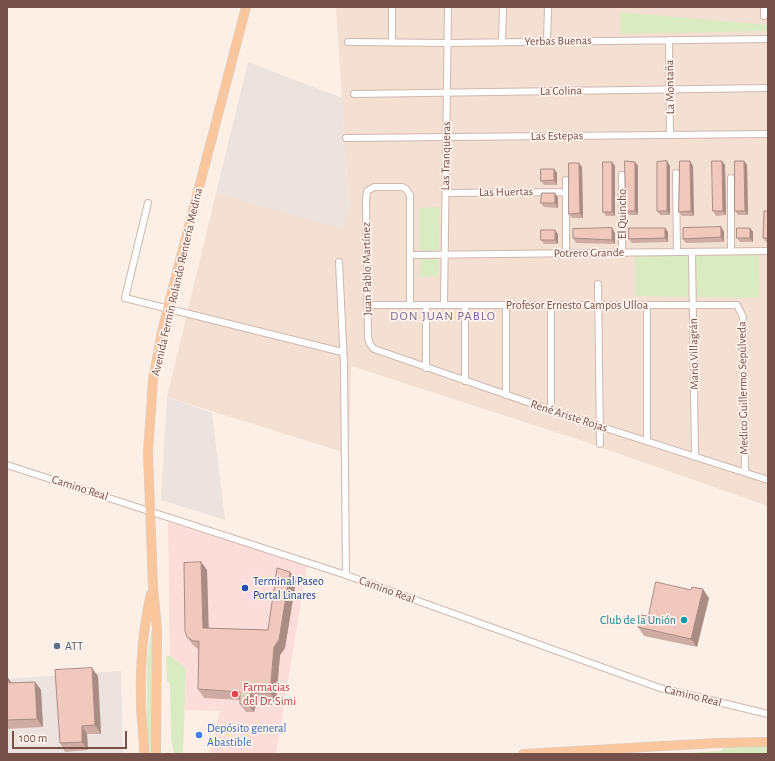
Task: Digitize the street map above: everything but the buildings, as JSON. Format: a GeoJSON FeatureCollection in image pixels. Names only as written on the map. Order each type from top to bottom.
{"type":"FeatureCollection","features":[{"type":"Feature","properties":{"kind":"main road","name":"Avenida Fermín Rolando Rentería Medina"},"geometry":{"type":"LineString","coordinates":[[156,754],[157,629],[149,511],[148,453],[150,405],[157,356],[168,308],[246,7]]}},
{"type":"Feature","properties":{"kind":"main road","name":"Avenida Fermín Rolando Rentería Medina"},"geometry":{"type":"LineString","coordinates":[[144,754],[141,671],[146,614],[153,587]]}},
{"type":"Feature","properties":{"kind":"main road"},"geometry":{"type":"LineString","coordinates":[[523,754],[625,751],[768,742]]}},
{"type":"Feature","properties":{"kind":"main road"},"geometry":{"type":"LineString","coordinates":[[156,743],[161,754]]}},
{"type":"Feature","properties":{"kind":"main road"},"geometry":{"type":"LineString","coordinates":[[140,754],[144,744]]}},
{"type":"Feature","properties":{"kind":"street"},"geometry":{"type":"LineString","coordinates":[[392,7],[392,42]]}},
{"type":"Feature","properties":{"kind":"street","name":"Las Tranqueras"},"geometry":{"type":"LineString","coordinates":[[444,305],[448,7]]}},
{"type":"Feature","properties":{"kind":"street"},"geometry":{"type":"LineString","coordinates":[[502,42],[504,7]]}},
{"type":"Feature","properties":{"kind":"street"},"geometry":{"type":"LineString","coordinates":[[547,42],[548,7]]}},
{"type":"Feature","properties":{"kind":"street"},"geometry":{"type":"LineString","coordinates":[[764,7],[764,16]]}},
{"type":"Feature","properties":{"kind":"street","name":"Yerbas Buenas"},"geometry":{"type":"LineString","coordinates":[[348,42],[448,43],[768,39]]}},
{"type":"Feature","properties":{"kind":"street","name":"La Montaña"},"geometry":{"type":"LineString","coordinates":[[669,40],[670,135]]}},
{"type":"Feature","properties":{"kind":"street","name":"La Colina"},"geometry":{"type":"LineString","coordinates":[[354,94],[768,88]]}},
{"type":"Feature","properties":{"kind":"street","name":"Las Estepas"},"geometry":{"type":"LineString","coordinates":[[346,138],[768,134]]}},
{"type":"Feature","properties":{"kind":"street"},"geometry":{"type":"LineString","coordinates":[[676,173],[677,252]]}},
{"type":"Feature","properties":{"kind":"street","name":"El Quincho"},"geometry":{"type":"LineString","coordinates":[[622,175],[622,253]]}},
{"type":"Feature","properties":{"kind":"street"},"geometry":{"type":"LineString","coordinates":[[731,178],[732,251]]}},
{"type":"Feature","properties":{"kind":"street"},"geometry":{"type":"LineString","coordinates":[[566,180],[566,253]]}},
{"type":"Feature","properties":{"kind":"street","name":"Juan Pablo Martínez"},"geometry":{"type":"LineString","coordinates":[[371,347],[368,338],[367,191],[374,187],[402,187],[409,192],[411,199],[411,255]]}},
{"type":"Feature","properties":{"kind":"street","name":"Las Huertas"},"geometry":{"type":"LineString","coordinates":[[446,193],[566,192]]}},
{"type":"Feature","properties":{"kind":"street"},"geometry":{"type":"LineString","coordinates":[[148,203],[126,298],[342,352]]}},
{"type":"Feature","properties":{"kind":"street","name":"Potrero Grande"},"geometry":{"type":"LineString","coordinates":[[411,255],[768,251]]}},
{"type":"Feature","properties":{"kind":"street","name":"Mario Villagrán"},"geometry":{"type":"LineString","coordinates":[[692,252],[694,456]]}},
{"type":"Feature","properties":{"kind":"street"},"geometry":{"type":"LineString","coordinates":[[410,305],[411,255]]}},
{"type":"Feature","properties":{"kind":"street"},"geometry":{"type":"LineString","coordinates":[[339,262],[342,352],[344,365],[346,575]]}},
{"type":"Feature","properties":{"kind":"street"},"geometry":{"type":"LineString","coordinates":[[598,284],[600,444]]}},
{"type":"Feature","properties":{"kind":"street","name":"Profesor Ernesto Campos Ulloa"},"geometry":{"type":"LineString","coordinates":[[368,305],[737,304]]}},
{"type":"Feature","properties":{"kind":"street","name":"Medico Guillermo Sepúlveda"},"geometry":{"type":"LineString","coordinates":[[737,304],[742,311],[745,472]]}},
{"type":"Feature","properties":{"kind":"street"},"geometry":{"type":"LineString","coordinates":[[426,305],[426,368]]}},
{"type":"Feature","properties":{"kind":"street"},"geometry":{"type":"LineString","coordinates":[[465,305],[465,381]]}},
{"type":"Feature","properties":{"kind":"street"},"geometry":{"type":"LineString","coordinates":[[506,305],[506,395]]}},
{"type":"Feature","properties":{"kind":"street"},"geometry":{"type":"LineString","coordinates":[[551,305],[551,410]]}},
{"type":"Feature","properties":{"kind":"street"},"geometry":{"type":"LineString","coordinates":[[647,305],[647,441]]}},
{"type":"Feature","properties":{"kind":"street","name":"René Ariste Rojas"},"geometry":{"type":"LineString","coordinates":[[371,347],[379,352],[506,395],[768,480]]}},
{"type":"Feature","properties":{"kind":"street","name":"Camino Real"},"geometry":{"type":"LineString","coordinates":[[7,465],[346,575],[660,688],[768,714]]}},
{"type":"Feature","properties":{"kind":"shaded area"},"geometry":{"type":"Polygon","coordinates":[[[336,7],[768,7],[768,506],[571,437],[351,366],[349,454],[167,397],[216,193],[343,228],[349,208],[336,7]]]}},
{"type":"Feature","properties":{"kind":"shaded area"},"geometry":{"type":"Polygon","coordinates":[[[248,62],[342,98],[349,209],[343,229],[216,193],[248,62]]]}},
{"type":"Feature","properties":{"kind":"shaded area"},"geometry":{"type":"Polygon","coordinates":[[[167,397],[212,413],[225,520],[161,500],[167,397]]]}},
{"type":"Feature","properties":{"kind":"shaded area"},"geometry":{"type":"Polygon","coordinates":[[[168,522],[307,565],[276,754],[209,754],[220,711],[185,710],[186,668],[170,656],[168,522]]]}},
{"type":"Feature","properties":{"kind":"shaded area"},"geometry":{"type":"Polygon","coordinates":[[[121,671],[123,754],[7,754],[7,679],[121,671]]]}},
{"type":"Feature","properties":{"kind":"green space"},"geometry":{"type":"Polygon","coordinates":[[[620,12],[768,25],[768,31],[620,34],[620,12]]]}},
{"type":"Feature","properties":{"kind":"green space"},"geometry":{"type":"Polygon","coordinates":[[[440,207],[438,276],[420,277],[419,208],[440,207]]]}},
{"type":"Feature","properties":{"kind":"green space"},"geometry":{"type":"Polygon","coordinates":[[[758,255],[760,298],[635,296],[635,256],[758,255]]]}},
{"type":"Feature","properties":{"kind":"green space"},"geometry":{"type":"Polygon","coordinates":[[[151,631],[153,631],[153,754],[147,754],[147,662],[151,631]]]}},
{"type":"Feature","properties":{"kind":"green space"},"geometry":{"type":"Polygon","coordinates":[[[166,656],[170,656],[186,668],[183,754],[174,754],[171,737],[170,684],[167,682],[166,656]]]}},
{"type":"Feature","properties":{"kind":"green space"},"geometry":{"type":"Polygon","coordinates":[[[768,743],[768,754],[673,754],[720,751],[729,745],[768,743]]]}},
{"type":"Feature","properties":{"kind":"place","name":"Terminal Paseo Portal Linares"},"geometry":{"type":"Point","coordinates":[245,588]}},
{"type":"Feature","properties":{"kind":"place","name":"Club de la Unión"},"geometry":{"type":"Point","coordinates":[684,620]}},
{"type":"Feature","properties":{"kind":"place","name":"ATT"},"geometry":{"type":"Point","coordinates":[57,646]}},
{"type":"Feature","properties":{"kind":"place","name":"Farmacias del Dr. Simi"},"geometry":{"type":"Point","coordinates":[235,694]}},
{"type":"Feature","properties":{"kind":"place","name":"Depósito general Abastible"},"geometry":{"type":"Point","coordinates":[199,735]}},
{"type":"Feature","properties":{"kind":"district","name":"DON JUAN PABLO"},"geometry":{"type":"Point","coordinates":[443,316]}}]}
